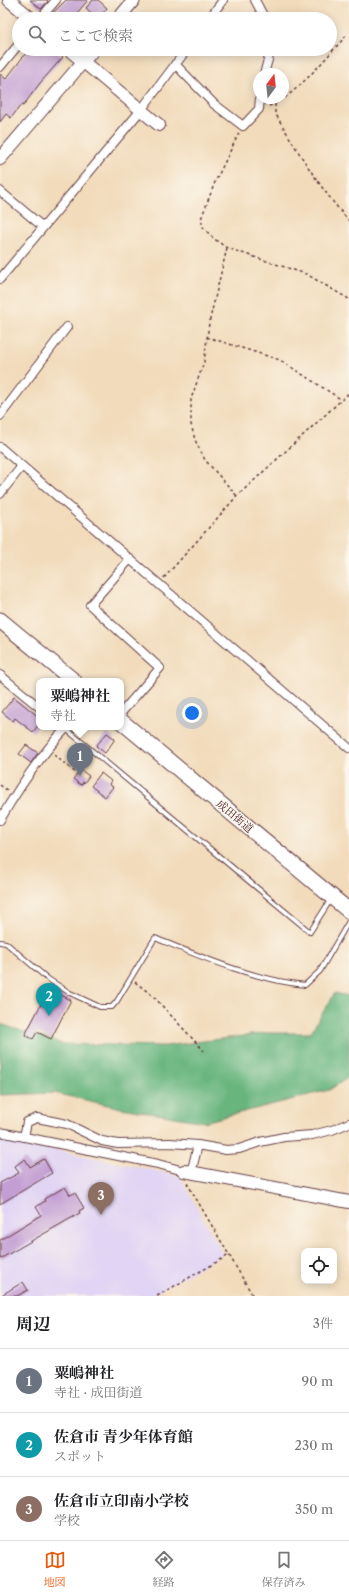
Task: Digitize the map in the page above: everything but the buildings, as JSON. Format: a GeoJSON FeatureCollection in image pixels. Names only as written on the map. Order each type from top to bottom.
{"type":"FeatureCollection","features":[{"type":"Feature","properties":{"kind":"highway"},"geometry":{"type":"LineString","coordinates":[[0,620],[70,678]]}},
{"type":"Feature","properties":{"kind":"highway","name":"成田街道"},"geometry":{"type":"LineString","coordinates":[[124,724],[349,911]]}},
{"type":"Feature","properties":{"kind":"street"},"geometry":{"type":"LineString","coordinates":[[9,0],[24,12]]}},
{"type":"Feature","properties":{"kind":"street"},"geometry":{"type":"LineString","coordinates":[[46,12],[56,0]]}},
{"type":"Feature","properties":{"kind":"street"},"geometry":{"type":"LineString","coordinates":[[124,12],[134,0]]}},
{"type":"Feature","properties":{"kind":"street"},"geometry":{"type":"LineString","coordinates":[[214,12],[223,0]]}},
{"type":"Feature","properties":{"kind":"street"},"geometry":{"type":"LineString","coordinates":[[255,0],[261,12]]}},
{"type":"Feature","properties":{"kind":"street"},"geometry":{"type":"LineString","coordinates":[[0,67],[12,52]]}},
{"type":"Feature","properties":{"kind":"street"},"geometry":{"type":"LineString","coordinates":[[76,56],[159,125]]}},
{"type":"Feature","properties":{"kind":"street"},"geometry":{"type":"LineString","coordinates":[[0,159],[88,56]]}},
{"type":"Feature","properties":{"kind":"street"},"geometry":{"type":"LineString","coordinates":[[0,279],[141,110],[181,56]]}},
{"type":"Feature","properties":{"kind":"street"},"geometry":{"type":"LineString","coordinates":[[266,68],[269,56]]}},
{"type":"Feature","properties":{"kind":"street"},"geometry":{"type":"LineString","coordinates":[[175,64],[214,104],[243,126],[260,109],[260,104]]}},
{"type":"Feature","properties":{"kind":"street"},"geometry":{"type":"LineString","coordinates":[[0,191],[43,228]]}},
{"type":"Feature","properties":{"kind":"street"},"geometry":{"type":"LineString","coordinates":[[0,416],[67,327]]}},
{"type":"Feature","properties":{"kind":"street"},"geometry":{"type":"LineString","coordinates":[[0,447],[349,748]]}},
{"type":"Feature","properties":{"kind":"street"},"geometry":{"type":"LineString","coordinates":[[0,494],[22,466]]}},
{"type":"Feature","properties":{"kind":"street"},"geometry":{"type":"LineString","coordinates":[[124,710],[160,668],[90,605],[130,559]]}},
{"type":"Feature","properties":{"kind":"street"},"geometry":{"type":"LineString","coordinates":[[0,675],[36,705]]}},
{"type":"Feature","properties":{"kind":"street"},"geometry":{"type":"LineString","coordinates":[[0,820],[14,796],[63,730]]}},
{"type":"Feature","properties":{"kind":"street"},"geometry":{"type":"LineString","coordinates":[[24,1137],[27,1122],[37,1118],[67,1124],[102,1141],[118,1144],[170,1143],[198,1145],[226,1150],[239,1149],[260,1142],[284,1137],[312,1135],[332,1130],[349,1122]]}},
{"type":"Feature","properties":{"kind":"street"},"geometry":{"type":"LineString","coordinates":[[0,1132],[158,1164],[188,1172],[349,1202]]}},
{"type":"Feature","properties":{"kind":"street"},"geometry":{"type":"LineString","coordinates":[[188,1172],[198,1145]]}},
{"type":"Feature","properties":{"kind":"lane"},"geometry":{"type":"LineString","coordinates":[[69,730],[310,932],[332,897]]}},
{"type":"Feature","properties":{"kind":"lane"},"geometry":{"type":"LineString","coordinates":[[0,942],[6,943],[48,979],[70,993],[100,1007],[112,1007],[155,938],[221,965],[245,973],[279,982],[305,985],[320,971],[349,921]]}},
{"type":"Feature","properties":{"kind":"path"},"geometry":{"type":"LineString","coordinates":[[337,45],[349,34]]}},
{"type":"Feature","properties":{"kind":"path"},"geometry":{"type":"LineString","coordinates":[[289,93],[327,56]]}},
{"type":"Feature","properties":{"kind":"path"},"geometry":{"type":"LineString","coordinates":[[260,109],[275,104],[275,113],[301,158],[329,198],[349,221]]}},
{"type":"Feature","properties":{"kind":"path"},"geometry":{"type":"LineString","coordinates":[[243,126],[215,182],[201,219],[203,227],[213,238],[227,248],[306,274],[349,298]]}},
{"type":"Feature","properties":{"kind":"path"},"geometry":{"type":"LineString","coordinates":[[227,248],[209,324],[204,362],[191,399],[191,424],[195,440],[205,460],[237,496]]}},
{"type":"Feature","properties":{"kind":"path"},"geometry":{"type":"LineString","coordinates":[[207,338],[280,360],[342,400]]}},
{"type":"Feature","properties":{"kind":"path"},"geometry":{"type":"LineString","coordinates":[[159,584],[237,496],[349,393]]}},
{"type":"Feature","properties":{"kind":"path"},"geometry":{"type":"LineString","coordinates":[[47,750],[75,772]]}},
{"type":"Feature","properties":{"kind":"path"},"geometry":{"type":"LineString","coordinates":[[131,978],[152,996],[204,1051]]}},
{"type":"Feature","properties":{"kind":"path"},"geometry":{"type":"LineString","coordinates":[[188,1172],[188,1186],[253,1296]]}},
{"type":"Feature","properties":{"kind":"path"},"geometry":{"type":"LineString","coordinates":[[158,1296],[229,1255]]}},
{"type":"Feature","properties":{"kind":"shaded area"},"geometry":{"type":"Polygon","coordinates":[[[0,1138],[180,1176],[223,1254],[151,1296],[0,1296],[0,1138]]]}},
{"type":"Feature","properties":{"kind":"green space"},"geometry":{"type":"Polygon","coordinates":[[[335,993],[349,996],[349,1077],[329,1090],[204,1122],[121,1108],[54,1093],[0,1095],[0,1024],[63,1044],[165,1046],[267,1033],[310,1033],[335,993]]]}},
{"type":"Feature","properties":{"kind":"place","name":"粟嶋神社"},"geometry":{"type":"Point","coordinates":[80,776]}},
{"type":"Feature","properties":{"kind":"place","name":"佐倉市 青少年体育館"},"geometry":{"type":"Point","coordinates":[49,1016]}},
{"type":"Feature","properties":{"kind":"place","name":"佐倉市立印南小学校"},"geometry":{"type":"Point","coordinates":[101,1215]}}]}
